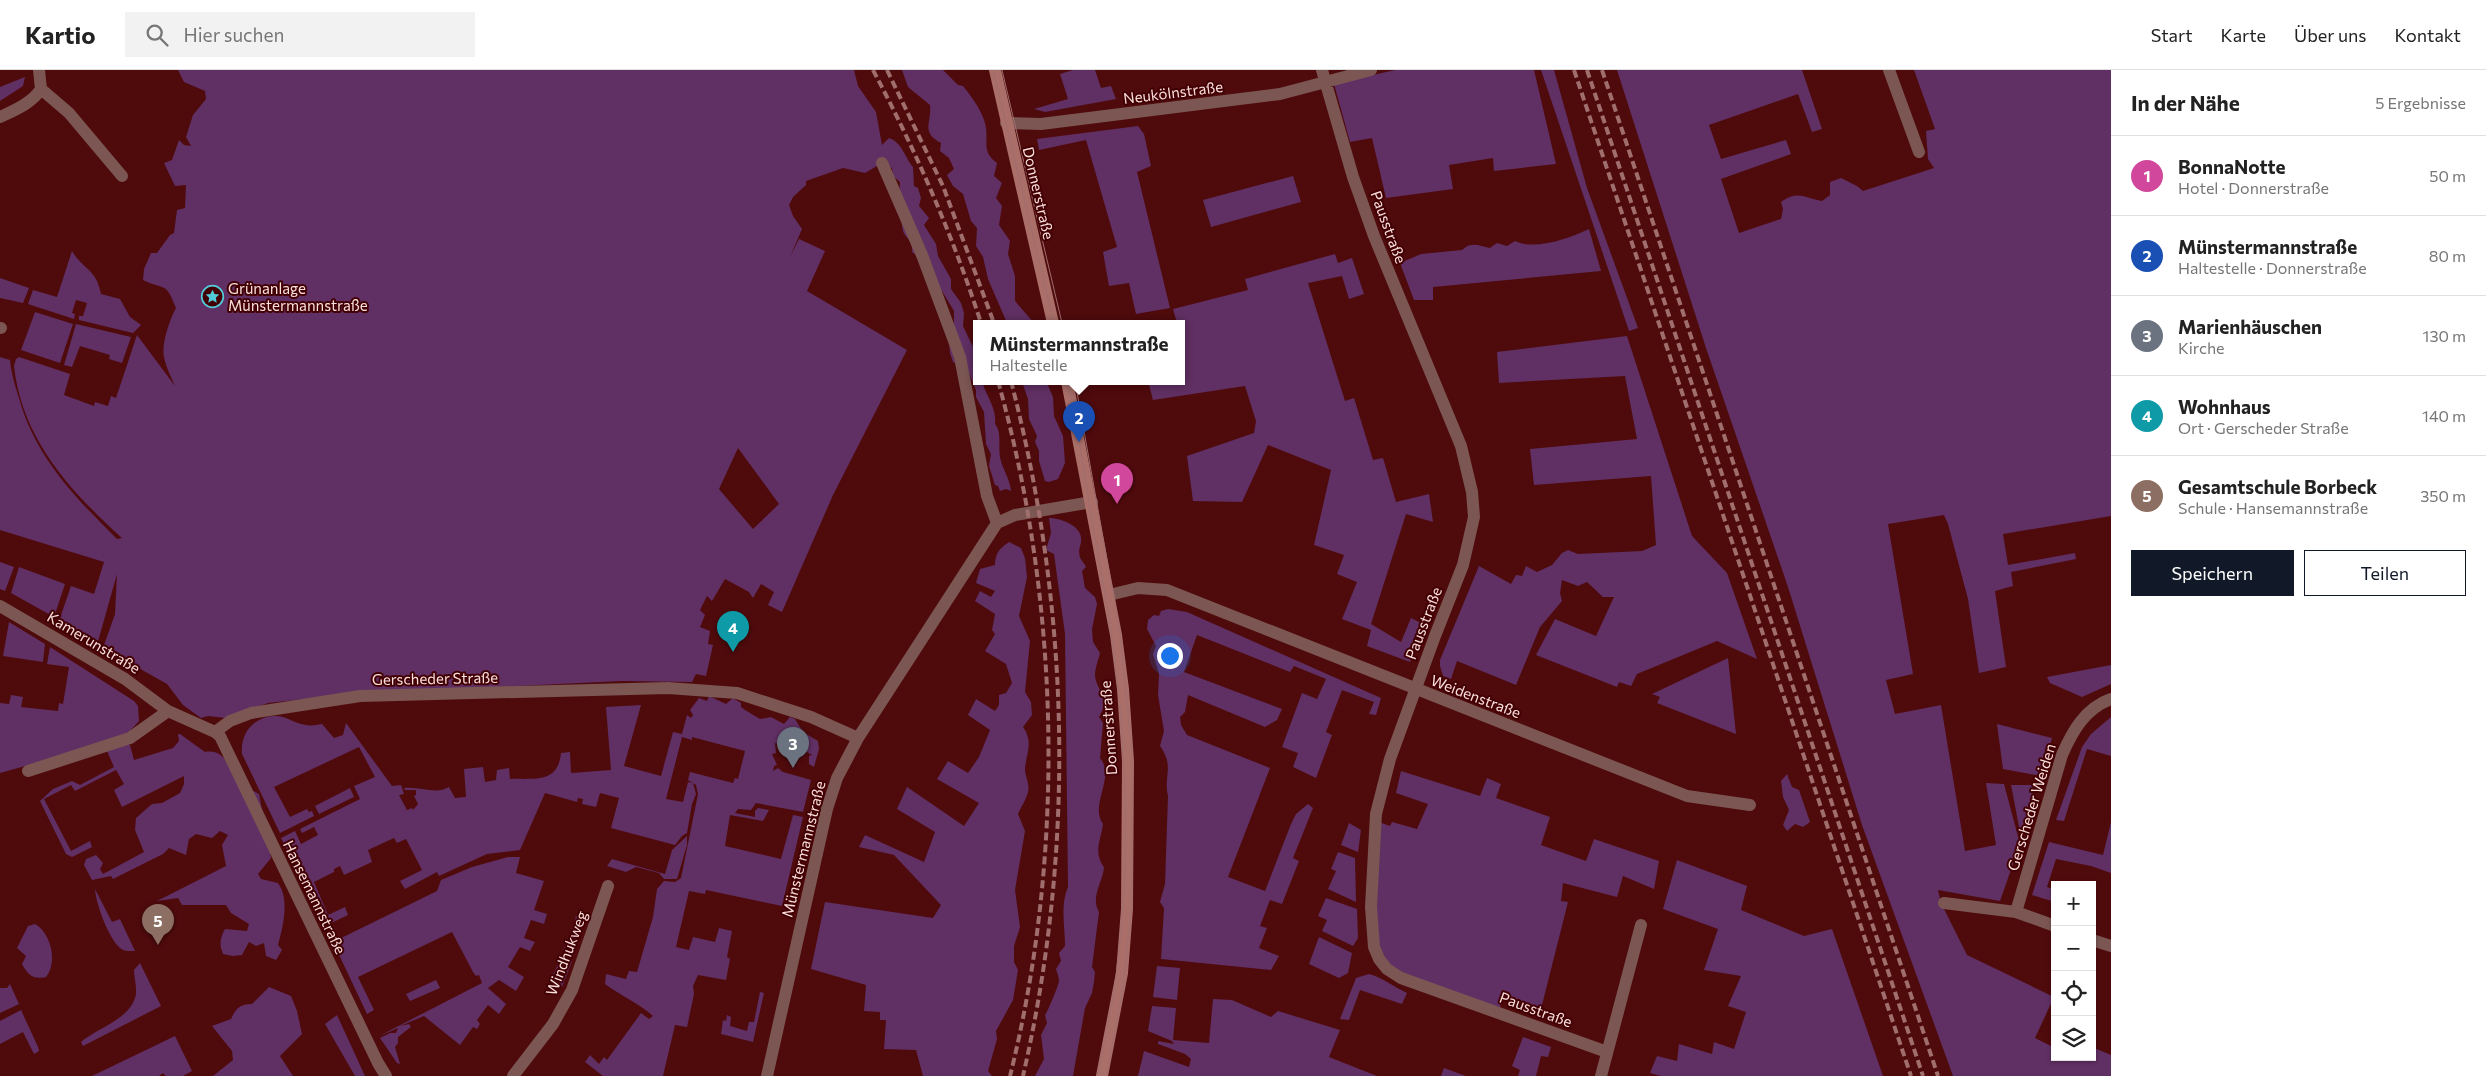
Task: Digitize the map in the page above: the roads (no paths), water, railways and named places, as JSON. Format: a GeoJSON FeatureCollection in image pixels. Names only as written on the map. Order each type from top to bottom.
{"type":"FeatureCollection","features":[{"type":"Feature","properties":{"kind":"main road","name":"Donnerstraße"},"geometry":{"type":"LineString","coordinates":[[995,70],[1052,320]]}},
{"type":"Feature","properties":{"kind":"main road","name":"Donnerstraße"},"geometry":{"type":"LineString","coordinates":[[1068,385],[1109,595],[1123,689],[1128,760],[1129,842],[1127,909],[1122,973],[1102,1076]]}},
{"type":"Feature","properties":{"kind":"street"},"geometry":{"type":"LineString","coordinates":[[39,70],[41,89],[69,113],[122,176]]}},
{"type":"Feature","properties":{"kind":"street","name":"Neukölnstraße"},"geometry":{"type":"LineString","coordinates":[[1006,124],[1041,124],[1280,94],[1324,76],[1371,70]]}},
{"type":"Feature","properties":{"kind":"street"},"geometry":{"type":"LineString","coordinates":[[1889,70],[1919,152]]}},
{"type":"Feature","properties":{"kind":"street","name":"Pausstraße"},"geometry":{"type":"LineString","coordinates":[[1324,76],[1353,177],[1374,236],[1461,446],[1472,492],[1474,518],[1470,540],[1390,759],[1376,814],[1371,908],[1374,947],[1387,969],[1401,978],[1607,1052]]}},
{"type":"Feature","properties":{"kind":"street"},"geometry":{"type":"LineString","coordinates":[[0,117],[31,101],[41,89]]}},
{"type":"Feature","properties":{"kind":"street"},"geometry":{"type":"LineString","coordinates":[[882,163],[922,255],[960,356],[987,496],[997,523],[1019,514],[1092,502]]}},
{"type":"Feature","properties":{"kind":"street","name":"Münstermannstraße"},"geometry":{"type":"LineString","coordinates":[[767,1076],[827,809],[837,778],[858,738],[997,523]]}},
{"type":"Feature","properties":{"kind":"street","name":"Weidenstraße"},"geometry":{"type":"LineString","coordinates":[[1109,595],[1138,588],[1167,590],[1687,796],[1750,805]]}},
{"type":"Feature","properties":{"kind":"street","name":"Kamerunstraße"},"geometry":{"type":"LineString","coordinates":[[0,606],[126,679],[168,711]]}},
{"type":"Feature","properties":{"kind":"street","name":"Gerscheder Straße"},"geometry":{"type":"LineString","coordinates":[[215,732],[230,721],[251,713],[360,696],[668,688],[737,693],[811,716],[858,738]]}},
{"type":"Feature","properties":{"kind":"street","name":"Gerscheder Weiden"},"geometry":{"type":"LineString","coordinates":[[2016,912],[2059,765],[2069,739],[2075,727],[2084,718],[2111,699]]}},
{"type":"Feature","properties":{"kind":"street"},"geometry":{"type":"LineString","coordinates":[[28,772],[130,738],[168,711],[215,732]]}},
{"type":"Feature","properties":{"kind":"street","name":"Hansemannstraße"},"geometry":{"type":"LineString","coordinates":[[215,732],[220,736],[386,1076]]}},
{"type":"Feature","properties":{"kind":"street","name":"Windhukweg"},"geometry":{"type":"LineString","coordinates":[[513,1076],[552,1024],[569,996],[608,886]]}},
{"type":"Feature","properties":{"kind":"street"},"geometry":{"type":"LineString","coordinates":[[1944,903],[2016,912],[2051,925]]}},
{"type":"Feature","properties":{"kind":"street"},"geometry":{"type":"LineString","coordinates":[[1601,1076],[1642,925]]}},
{"type":"Feature","properties":{"kind":"street"},"geometry":{"type":"LineString","coordinates":[[2096,941],[2111,946]]}},
{"type":"Feature","properties":{"kind":"tram line"},"geometry":{"type":"LineString","coordinates":[[993,70],[1053,320]]}},
{"type":"Feature","properties":{"kind":"tram line"},"geometry":{"type":"LineString","coordinates":[[1002,70],[1061,320]]}},
{"type":"Feature","properties":{"kind":"tram line"},"geometry":{"type":"LineString","coordinates":[[1068,385],[1111,629],[1124,766],[1125,871],[1122,923],[1108,1026],[1097,1076]]}},
{"type":"Feature","properties":{"kind":"tram line"},"geometry":{"type":"LineString","coordinates":[[1076,385],[1120,632],[1132,751],[1132,901],[1124,981],[1107,1076]]}},
{"type":"Feature","properties":{"kind":"railway"},"geometry":{"type":"LineString","coordinates":[[873,70],[933,194],[980,320]]}},
{"type":"Feature","properties":{"kind":"railway"},"geometry":{"type":"LineString","coordinates":[[887,70],[943,186],[993,320]]}},
{"type":"Feature","properties":{"kind":"railway"},"geometry":{"type":"LineString","coordinates":[[1574,70],[1911,1076]]}},
{"type":"Feature","properties":{"kind":"railway"},"geometry":{"type":"LineString","coordinates":[[1587,70],[1923,1076]]}},
{"type":"Feature","properties":{"kind":"railway"},"geometry":{"type":"LineString","coordinates":[[1602,70],[1938,1076]]}},
{"type":"Feature","properties":{"kind":"railway"},"geometry":{"type":"LineString","coordinates":[[999,385],[1019,465],[1034,551],[1044,639],[1048,727],[1047,816],[1040,904],[1028,991],[1010,1076]]}},
{"type":"Feature","properties":{"kind":"railway"},"geometry":{"type":"LineString","coordinates":[[1012,385],[1031,467],[1045,553],[1055,640],[1059,728],[1058,815],[1052,902],[1040,989],[1023,1076]]}},
{"type":"Feature","properties":{"kind":"place","name":"Grünanlage Münstermannstraße"},"geometry":{"type":"Point","coordinates":[212,297]}},
{"type":"Feature","properties":{"kind":"place","name":"Münstermannstraße"},"geometry":{"type":"Point","coordinates":[1079,442]}},
{"type":"Feature","properties":{"kind":"place","name":"BonnaNotte"},"geometry":{"type":"Point","coordinates":[1117,504]}},
{"type":"Feature","properties":{"kind":"place","name":"Wohnhaus"},"geometry":{"type":"Point","coordinates":[733,652]}},
{"type":"Feature","properties":{"kind":"place","name":"Marienhäuschen"},"geometry":{"type":"Point","coordinates":[793,768]}},
{"type":"Feature","properties":{"kind":"place","name":"Gesamtschule Borbeck"},"geometry":{"type":"Point","coordinates":[158,945]}}]}
